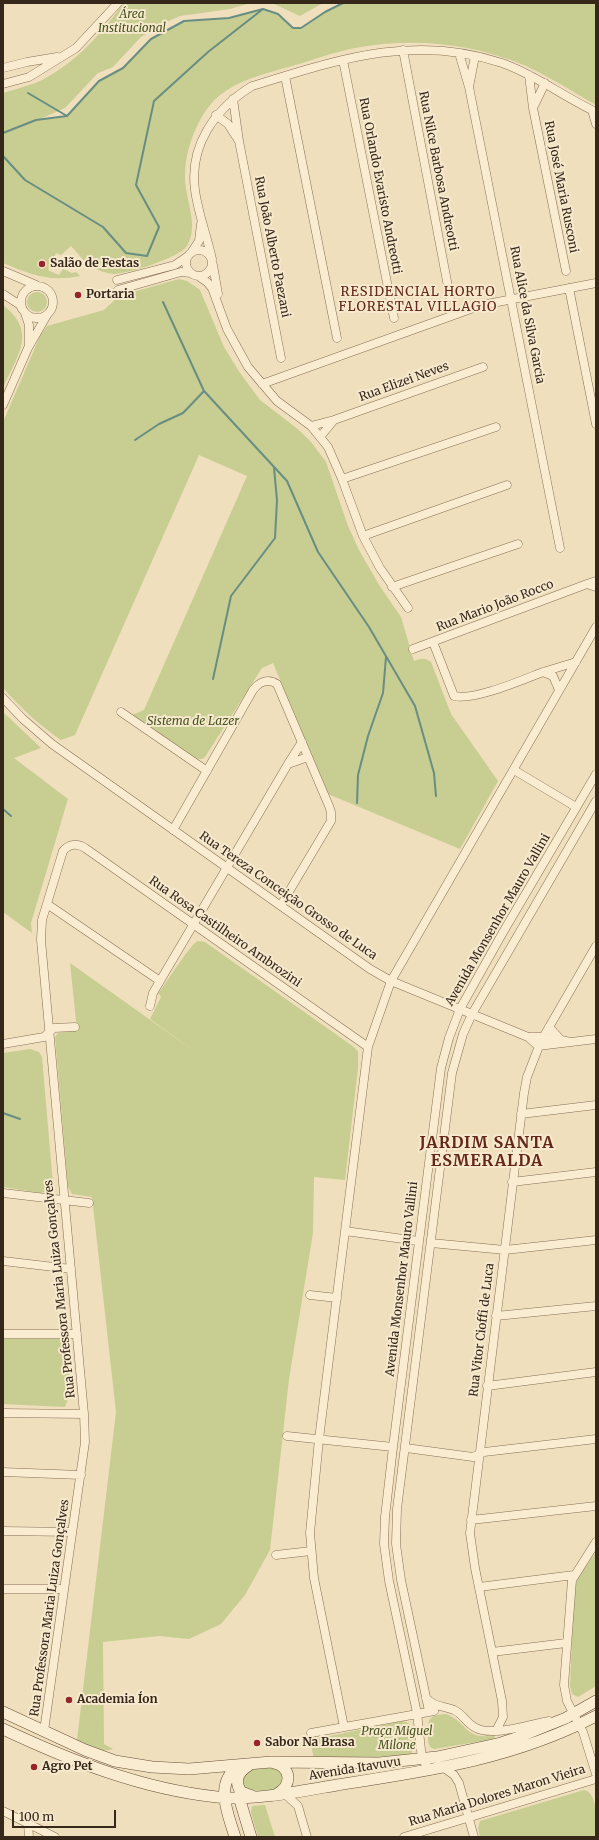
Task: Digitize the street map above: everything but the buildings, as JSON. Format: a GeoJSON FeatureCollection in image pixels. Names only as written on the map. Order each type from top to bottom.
{"type":"FeatureCollection","features":[{"type":"Feature","properties":{"kind":"main road","name":"Avenida Itavuvu"},"geometry":{"type":"LineString","coordinates":[[3,1712],[85,1750],[115,1760],[152,1767],[190,1769],[271,1762],[379,1763],[422,1759],[501,1743],[569,1716],[596,1701]]}},
{"type":"Feature","properties":{"kind":"main road","name":"Avenida Itavuvu"},"geometry":{"type":"LineString","coordinates":[[3,1729],[85,1765],[117,1776],[155,1786],[224,1798],[281,1794],[444,1768],[504,1754],[540,1742],[596,1716]]}},
{"type":"Feature","properties":{"kind":"main road"},"geometry":{"type":"LineString","coordinates":[[271,1762],[282,1766],[288,1772],[288,1784],[281,1794]]}},
{"type":"Feature","properties":{"kind":"main road"},"geometry":{"type":"LineString","coordinates":[[252,1763],[240,1772],[237,1784],[241,1792],[253,1796]]}},
{"type":"Feature","properties":{"kind":"main road"},"geometry":{"type":"LineString","coordinates":[[235,1837],[224,1798],[224,1787],[230,1774],[240,1765]]}},
{"type":"Feature","properties":{"kind":"main road"},"geometry":{"type":"LineString","coordinates":[[239,1797],[250,1837]]}},
{"type":"Feature","properties":{"kind":"street"},"geometry":{"type":"LineString","coordinates":[[3,84],[29,77],[84,41],[118,3]]}},
{"type":"Feature","properties":{"kind":"street"},"geometry":{"type":"LineString","coordinates":[[221,309],[212,261],[194,190],[196,160],[205,131],[216,115],[232,99],[252,86],[362,54],[402,50],[426,50],[459,53],[502,63],[545,83],[594,111],[596,124]]}},
{"type":"Feature","properties":{"kind":"street","name":"Rua Nilce Barbosa Andreotti"},"geometry":{"type":"LineString","coordinates":[[402,50],[450,297]]}},
{"type":"Feature","properties":{"kind":"street","name":"Rua Alice da Silva Garcia"},"geometry":{"type":"LineString","coordinates":[[459,53],[469,87],[560,548]]}},
{"type":"Feature","properties":{"kind":"street"},"geometry":{"type":"LineString","coordinates":[[3,68],[62,56]]}},
{"type":"Feature","properties":{"kind":"street","name":"Rua Alice da Silva Garcia"},"geometry":{"type":"LineString","coordinates":[[469,87],[474,56]]}},
{"type":"Feature","properties":{"kind":"street","name":"Rua Orlando Evaristo Andreotti"},"geometry":{"type":"LineString","coordinates":[[343,60],[394,318]]}},
{"type":"Feature","properties":{"kind":"street","name":"Rua José Maria Rusconi"},"geometry":{"type":"LineString","coordinates":[[529,75],[533,108],[566,271]]}},
{"type":"Feature","properties":{"kind":"street"},"geometry":{"type":"LineString","coordinates":[[286,76],[337,338]]}},
{"type":"Feature","properties":{"kind":"street","name":"Rua José Maria Rusconi"},"geometry":{"type":"LineString","coordinates":[[533,108],[545,83]]}},
{"type":"Feature","properties":{"kind":"street","name":"Rua João Alberto Paezani"},"geometry":{"type":"LineString","coordinates":[[232,99],[281,358]]}},
{"type":"Feature","properties":{"kind":"street","name":"Rua João Alberto Paezani"},"geometry":{"type":"LineString","coordinates":[[216,115],[228,124],[239,141]]}},
{"type":"Feature","properties":{"kind":"street"},"geometry":{"type":"LineString","coordinates":[[199,210],[201,229],[200,236],[197,245],[190,254],[187,266],[194,275],[210,285],[233,341],[248,367],[277,401],[311,426],[333,457],[363,536],[380,568],[408,608]]}},
{"type":"Feature","properties":{"kind":"street"},"geometry":{"type":"LineString","coordinates":[[116,280],[175,265],[190,254],[198,251],[205,252],[212,261]]}},
{"type":"Feature","properties":{"kind":"street"},"geometry":{"type":"LineString","coordinates":[[118,290],[178,273],[194,275],[208,273],[212,261]]}},
{"type":"Feature","properties":{"kind":"street"},"geometry":{"type":"LineString","coordinates":[[3,271],[46,288],[53,297],[53,307],[28,348],[3,405]]}},
{"type":"Feature","properties":{"kind":"street"},"geometry":{"type":"LineString","coordinates":[[262,384],[482,305],[596,283]]}},
{"type":"Feature","properties":{"kind":"street"},"geometry":{"type":"LineString","coordinates":[[28,348],[29,325],[21,301],[23,293],[36,285]]}},
{"type":"Feature","properties":{"kind":"street"},"geometry":{"type":"LineString","coordinates":[[570,288],[596,424]]}},
{"type":"Feature","properties":{"kind":"street"},"geometry":{"type":"LineString","coordinates":[[3,294],[20,305],[24,312],[34,318],[47,315]]}},
{"type":"Feature","properties":{"kind":"street","name":"Rua Elizei Neves"},"geometry":{"type":"LineString","coordinates":[[311,426],[334,420],[483,367]]}},
{"type":"Feature","properties":{"kind":"street"},"geometry":{"type":"LineString","coordinates":[[320,437],[334,420]]}},
{"type":"Feature","properties":{"kind":"street"},"geometry":{"type":"LineString","coordinates":[[342,479],[496,427]]}},
{"type":"Feature","properties":{"kind":"street"},"geometry":{"type":"LineString","coordinates":[[363,536],[507,485]]}},
{"type":"Feature","properties":{"kind":"street"},"geometry":{"type":"LineString","coordinates":[[392,587],[518,544]]}},
{"type":"Feature","properties":{"kind":"street","name":"Rua Mario João Rocco"},"geometry":{"type":"LineString","coordinates":[[413,650],[596,581]]}},
{"type":"Feature","properties":{"kind":"street"},"geometry":{"type":"LineString","coordinates":[[587,584],[596,587]]}},
{"type":"Feature","properties":{"kind":"street"},"geometry":{"type":"LineString","coordinates":[[344,1727],[314,1578],[311,1550],[311,1515],[368,1047],[391,981],[596,627]]}},
{"type":"Feature","properties":{"kind":"street"},"geometry":{"type":"LineString","coordinates":[[433,642],[454,696],[460,698],[474,696],[576,662]]}},
{"type":"Feature","properties":{"kind":"street"},"geometry":{"type":"LineString","coordinates":[[543,672],[565,680]]}},
{"type":"Feature","properties":{"kind":"street"},"geometry":{"type":"LineString","coordinates":[[553,676],[559,690]]}},
{"type":"Feature","properties":{"kind":"street"},"geometry":{"type":"LineString","coordinates":[[174,830],[253,690],[256,686],[265,681],[274,682],[280,688],[329,806],[331,816],[331,820],[281,905]]}},
{"type":"Feature","properties":{"kind":"street","name":"Rua Tereza Conceição Grosso de Luca"},"geometry":{"type":"LineString","coordinates":[[3,698],[23,719],[52,744],[174,830],[226,869],[281,905],[370,969],[391,981],[528,1037],[538,1046],[596,1039]]}},
{"type":"Feature","properties":{"kind":"street"},"geometry":{"type":"LineString","coordinates":[[121,712],[207,771]]}},
{"type":"Feature","properties":{"kind":"street"},"geometry":{"type":"LineString","coordinates":[[150,1006],[153,993],[302,742]]}},
{"type":"Feature","properties":{"kind":"street"},"geometry":{"type":"LineString","coordinates":[[288,764],[308,757]]}},
{"type":"Feature","properties":{"kind":"street"},"geometry":{"type":"LineString","coordinates":[[514,770],[576,807]]}},
{"type":"Feature","properties":{"kind":"street","name":"Avenida Monsenhor Mauro Vallini"},"geometry":{"type":"LineString","coordinates":[[422,1759],[417,1713],[389,1581],[384,1544],[385,1517],[393,1447],[441,1068],[449,1038],[460,1009],[502,934],[596,774]]}},
{"type":"Feature","properties":{"kind":"street","name":"Avenida Monsenhor Mauro Vallini"},"geometry":{"type":"LineString","coordinates":[[429,1711],[401,1580],[396,1544],[397,1509],[406,1448],[452,1073],[463,1034],[472,1014],[596,801]]}},
{"type":"Feature","properties":{"kind":"street"},"geometry":{"type":"LineString","coordinates":[[588,815],[596,819]]}},
{"type":"Feature","properties":{"kind":"street","name":"Rua Rosa Castilheiro Ambrozini"},"geometry":{"type":"LineString","coordinates":[[66,847],[78,845],[85,848],[368,1047]]}},
{"type":"Feature","properties":{"kind":"street","name":"Rua Professora Maria Luiza Gonçalves"},"geometry":{"type":"LineString","coordinates":[[44,1731],[85,1442],[77,1334],[63,1200],[40,930],[60,857],[66,847]]}},
{"type":"Feature","properties":{"kind":"street"},"geometry":{"type":"LineString","coordinates":[[47,904],[160,981]]}},
{"type":"Feature","properties":{"kind":"street","name":"Rua Vitor Cioffi de Luca"},"geometry":{"type":"LineString","coordinates":[[496,1731],[502,1722],[503,1707],[470,1544],[471,1520],[505,1250],[512,1182],[527,1077],[538,1046],[596,946]]}},
{"type":"Feature","properties":{"kind":"street"},"geometry":{"type":"LineString","coordinates":[[3,1044],[44,1037],[54,1028],[75,1026]]}},
{"type":"Feature","properties":{"kind":"street"},"geometry":{"type":"LineString","coordinates":[[549,1026],[561,1040]]}},
{"type":"Feature","properties":{"kind":"street","name":"Rua Tereza Conceição Grosso de Luca"},"geometry":{"type":"LineString","coordinates":[[528,1037],[543,1037],[571,1042]]}},
{"type":"Feature","properties":{"kind":"street"},"geometry":{"type":"LineString","coordinates":[[521,1114],[596,1105]]}},
{"type":"Feature","properties":{"kind":"street"},"geometry":{"type":"LineString","coordinates":[[512,1182],[596,1172]]}},
{"type":"Feature","properties":{"kind":"street"},"geometry":{"type":"LineString","coordinates":[[3,1193],[89,1203]]}},
{"type":"Feature","properties":{"kind":"street"},"geometry":{"type":"LineString","coordinates":[[346,1231],[418,1241]]}},
{"type":"Feature","properties":{"kind":"street"},"geometry":{"type":"LineString","coordinates":[[431,1243],[505,1250],[596,1240]]}},
{"type":"Feature","properties":{"kind":"street"},"geometry":{"type":"LineString","coordinates":[[3,1261],[71,1269]]}},
{"type":"Feature","properties":{"kind":"street"},"geometry":{"type":"LineString","coordinates":[[310,1295],[337,1298]]}},
{"type":"Feature","properties":{"kind":"street"},"geometry":{"type":"LineString","coordinates":[[496,1316],[596,1306]]}},
{"type":"Feature","properties":{"kind":"street"},"geometry":{"type":"LineString","coordinates":[[3,1334],[77,1334]]}},
{"type":"Feature","properties":{"kind":"street"},"geometry":{"type":"LineString","coordinates":[[487,1386],[596,1372]]}},
{"type":"Feature","properties":{"kind":"street"},"geometry":{"type":"LineString","coordinates":[[3,1413],[84,1414]]}},
{"type":"Feature","properties":{"kind":"street"},"geometry":{"type":"LineString","coordinates":[[287,1436],[393,1447]]}},
{"type":"Feature","properties":{"kind":"street"},"geometry":{"type":"LineString","coordinates":[[406,1448],[473,1456],[484,1452],[596,1439]]}},
{"type":"Feature","properties":{"kind":"street"},"geometry":{"type":"LineString","coordinates":[[3,1472],[81,1475]]}},
{"type":"Feature","properties":{"kind":"street"},"geometry":{"type":"LineString","coordinates":[[471,1520],[596,1506]]}},
{"type":"Feature","properties":{"kind":"street"},"geometry":{"type":"LineString","coordinates":[[3,1531],[72,1532]]}},
{"type":"Feature","properties":{"kind":"street"},"geometry":{"type":"LineString","coordinates":[[596,1542],[573,1578],[566,1643],[564,1691],[569,1716],[579,1725],[583,1732],[596,1774]]}},
{"type":"Feature","properties":{"kind":"street"},"geometry":{"type":"LineString","coordinates":[[276,1555],[311,1550]]}},
{"type":"Feature","properties":{"kind":"street"},"geometry":{"type":"LineString","coordinates":[[479,1587],[561,1576],[573,1578]]}},
{"type":"Feature","properties":{"kind":"street"},"geometry":{"type":"LineString","coordinates":[[3,1589],[64,1589]]}},
{"type":"Feature","properties":{"kind":"street"},"geometry":{"type":"LineString","coordinates":[[492,1652],[566,1643]]}},
{"type":"Feature","properties":{"kind":"street"},"geometry":{"type":"LineString","coordinates":[[426,1698],[435,1705],[459,1713],[477,1729],[496,1731],[569,1716]]}},
{"type":"Feature","properties":{"kind":"street"},"geometry":{"type":"LineString","coordinates":[[311,1733],[417,1713],[449,1709]]}},
{"type":"Feature","properties":{"kind":"street"},"geometry":{"type":"LineString","coordinates":[[422,1759],[427,1766],[433,1770]]}},
{"type":"Feature","properties":{"kind":"street"},"geometry":{"type":"LineString","coordinates":[[444,1768],[451,1772],[456,1778],[474,1837]]}},
{"type":"Feature","properties":{"kind":"street","name":"Rua Maria Dolores Maron Vieira"},"geometry":{"type":"LineString","coordinates":[[404,1837],[417,1835],[468,1817],[596,1778]]}},
{"type":"Feature","properties":{"kind":"street"},"geometry":{"type":"LineString","coordinates":[[281,1794],[298,1806],[307,1837]]}},
{"type":"Feature","properties":{"kind":"street"},"geometry":{"type":"LineString","coordinates":[[3,1811],[55,1837]]}},
{"type":"Feature","properties":{"kind":"street"},"geometry":{"type":"LineString","coordinates":[[28,1824],[29,1837]]}},
{"type":"Feature","properties":{"kind":"green space","name":"Área Institucional"},"geometry":{"type":"Polygon","coordinates":[[[124,3],[251,3],[230,9],[180,16],[162,24],[141,37],[113,67],[98,73],[65,108],[38,120],[67,117],[99,81],[123,68],[151,39],[184,21],[229,18],[263,9],[278,14],[293,28],[301,28],[325,12],[343,3],[596,3],[596,105],[526,66],[505,58],[463,47],[442,44],[398,43],[355,48],[339,52],[256,76],[224,92],[207,109],[194,132],[185,167],[185,184],[192,220],[192,229],[191,238],[187,246],[182,251],[152,264],[113,274],[90,266],[71,246],[61,255],[56,253],[48,270],[59,275],[63,269],[72,273],[76,272],[80,276],[69,278],[50,278],[32,274],[3,263],[3,93],[24,87],[57,72],[88,46],[124,3]]]}},
{"type":"Feature","properties":{"kind":"green space"},"geometry":{"type":"Polygon","coordinates":[[[272,3],[323,3],[300,16],[272,3]]]}},
{"type":"Feature","properties":{"kind":"green space","name":"Sistema de Lazer"},"geometry":{"type":"Polygon","coordinates":[[[179,279],[187,281],[200,290],[224,347],[240,373],[260,400],[299,430],[311,442],[326,462],[348,526],[359,550],[379,585],[401,617],[414,661],[424,659],[431,662],[451,714],[498,781],[460,849],[328,794],[273,663],[262,668],[205,757],[202,759],[197,759],[132,715],[144,710],[247,476],[199,455],[75,735],[61,740],[30,716],[3,688],[3,422],[40,336],[47,326],[104,310],[119,296],[179,279]]]}},
{"type":"Feature","properties":{"kind":"green space"},"geometry":{"type":"Polygon","coordinates":[[[37,292],[44,295],[47,302],[44,309],[37,312],[30,309],[27,302],[30,295],[37,292]]]}},
{"type":"Feature","properties":{"kind":"green space"},"geometry":{"type":"Polygon","coordinates":[[[3,305],[14,315],[20,325],[22,335],[18,355],[3,388],[3,305]]]}},
{"type":"Feature","properties":{"kind":"green space"},"geometry":{"type":"Polygon","coordinates":[[[3,712],[41,748],[14,758],[68,799],[31,923],[32,933],[3,912],[3,712]]]}},
{"type":"Feature","properties":{"kind":"green space"},"geometry":{"type":"Polygon","coordinates":[[[198,941],[205,942],[354,1047],[358,1052],[358,1068],[345,1180],[314,1177],[313,1233],[289,1379],[270,1550],[245,1595],[221,1624],[189,1639],[159,1636],[103,1642],[104,1744],[113,1749],[99,1750],[77,1740],[116,1412],[92,1197],[72,1194],[68,1187],[55,1037],[58,1033],[77,1030],[70,963],[204,1058],[150,1019],[161,997],[158,993],[185,955],[198,941]]]}},
{"type":"Feature","properties":{"kind":"green space"},"geometry":{"type":"Polygon","coordinates":[[[30,1049],[39,1052],[42,1057],[53,1185],[51,1189],[41,1193],[3,1187],[3,1053],[30,1049]]]}},
{"type":"Feature","properties":{"kind":"green space"},"geometry":{"type":"Polygon","coordinates":[[[3,1339],[61,1339],[68,1342],[70,1393],[65,1407],[3,1404],[3,1339]]]}},
{"type":"Feature","properties":{"kind":"green space"},"geometry":{"type":"Polygon","coordinates":[[[596,1552],[596,1686],[578,1697],[572,1694],[570,1686],[574,1592],[578,1577],[596,1552]]]}},
{"type":"Feature","properties":{"kind":"green space","name":"Praça Miguel Milone"},"geometry":{"type":"Polygon","coordinates":[[[446,1714],[459,1722],[472,1733],[478,1736],[495,1735],[494,1739],[434,1749],[430,1747],[428,1742],[429,1721],[436,1715],[446,1714]]]}},
{"type":"Feature","properties":{"kind":"green space","name":"Praça Miguel Milone"},"geometry":{"type":"Polygon","coordinates":[[[403,1721],[410,1724],[414,1735],[414,1746],[411,1754],[365,1758],[314,1759],[310,1740],[403,1721]]]}},
{"type":"Feature","properties":{"kind":"green space"},"geometry":{"type":"Polygon","coordinates":[[[266,1767],[280,1771],[282,1781],[276,1790],[244,1790],[241,1775],[251,1769],[266,1767]]]}},
{"type":"Feature","properties":{"kind":"green space"},"geometry":{"type":"Polygon","coordinates":[[[584,1790],[589,1792],[592,1797],[596,1810],[596,1837],[480,1837],[478,1828],[480,1821],[584,1790]]]}},
{"type":"Feature","properties":{"kind":"green space"},"geometry":{"type":"Polygon","coordinates":[[[265,1805],[275,1837],[258,1837],[251,1812],[252,1806],[265,1805]]]}},
{"type":"Feature","properties":{"kind":"waterway"},"geometry":{"type":"LineString","coordinates":[[3,133],[36,120],[67,116],[99,81],[123,68],[151,39],[184,21],[229,18],[263,9],[278,14],[293,28],[301,28],[325,12],[343,3]]}},
{"type":"Feature","properties":{"kind":"waterway"},"geometry":{"type":"LineString","coordinates":[[3,156],[25,180],[103,227],[126,253],[147,256],[159,227],[136,185],[154,101],[208,52],[263,9]]}},
{"type":"Feature","properties":{"kind":"waterway"},"geometry":{"type":"LineString","coordinates":[[28,93],[67,116]]}},
{"type":"Feature","properties":{"kind":"waterway"},"geometry":{"type":"LineString","coordinates":[[163,302],[204,391],[287,481],[318,552],[369,627],[415,706],[434,773],[436,796]]}},
{"type":"Feature","properties":{"kind":"waterway"},"geometry":{"type":"LineString","coordinates":[[135,440],[159,424],[183,413],[204,391]]}},
{"type":"Feature","properties":{"kind":"waterway"},"geometry":{"type":"LineString","coordinates":[[213,679],[231,596],[275,538],[277,500],[274,468]]}},
{"type":"Feature","properties":{"kind":"waterway"},"geometry":{"type":"LineString","coordinates":[[357,803],[358,775],[368,736],[383,693],[386,657]]}},
{"type":"Feature","properties":{"kind":"waterway"},"geometry":{"type":"LineString","coordinates":[[3,809],[11,816]]}},
{"type":"Feature","properties":{"kind":"waterway"},"geometry":{"type":"LineString","coordinates":[[3,1113],[20,1119]]}},
{"type":"Feature","properties":{"kind":"place","name":"Salão de Festas"},"geometry":{"type":"Point","coordinates":[42,264]}},
{"type":"Feature","properties":{"kind":"place","name":"Portaria"},"geometry":{"type":"Point","coordinates":[78,295]}},
{"type":"Feature","properties":{"kind":"place","name":"Academia Íon"},"geometry":{"type":"Point","coordinates":[69,1700]}},
{"type":"Feature","properties":{"kind":"place","name":"Sabor Na Brasa"},"geometry":{"type":"Point","coordinates":[257,1743]}},
{"type":"Feature","properties":{"kind":"place","name":"Agro Pet"},"geometry":{"type":"Point","coordinates":[34,1767]}},
{"type":"Feature","properties":{"kind":"district","name":"RESIDENCIAL HORTO FLORESTAL VILLAGIO"},"geometry":{"type":"Point","coordinates":[418,300]}},
{"type":"Feature","properties":{"kind":"district","name":"JARDIM SANTA ESMERALDA"},"geometry":{"type":"Point","coordinates":[487,1152]}}]}
